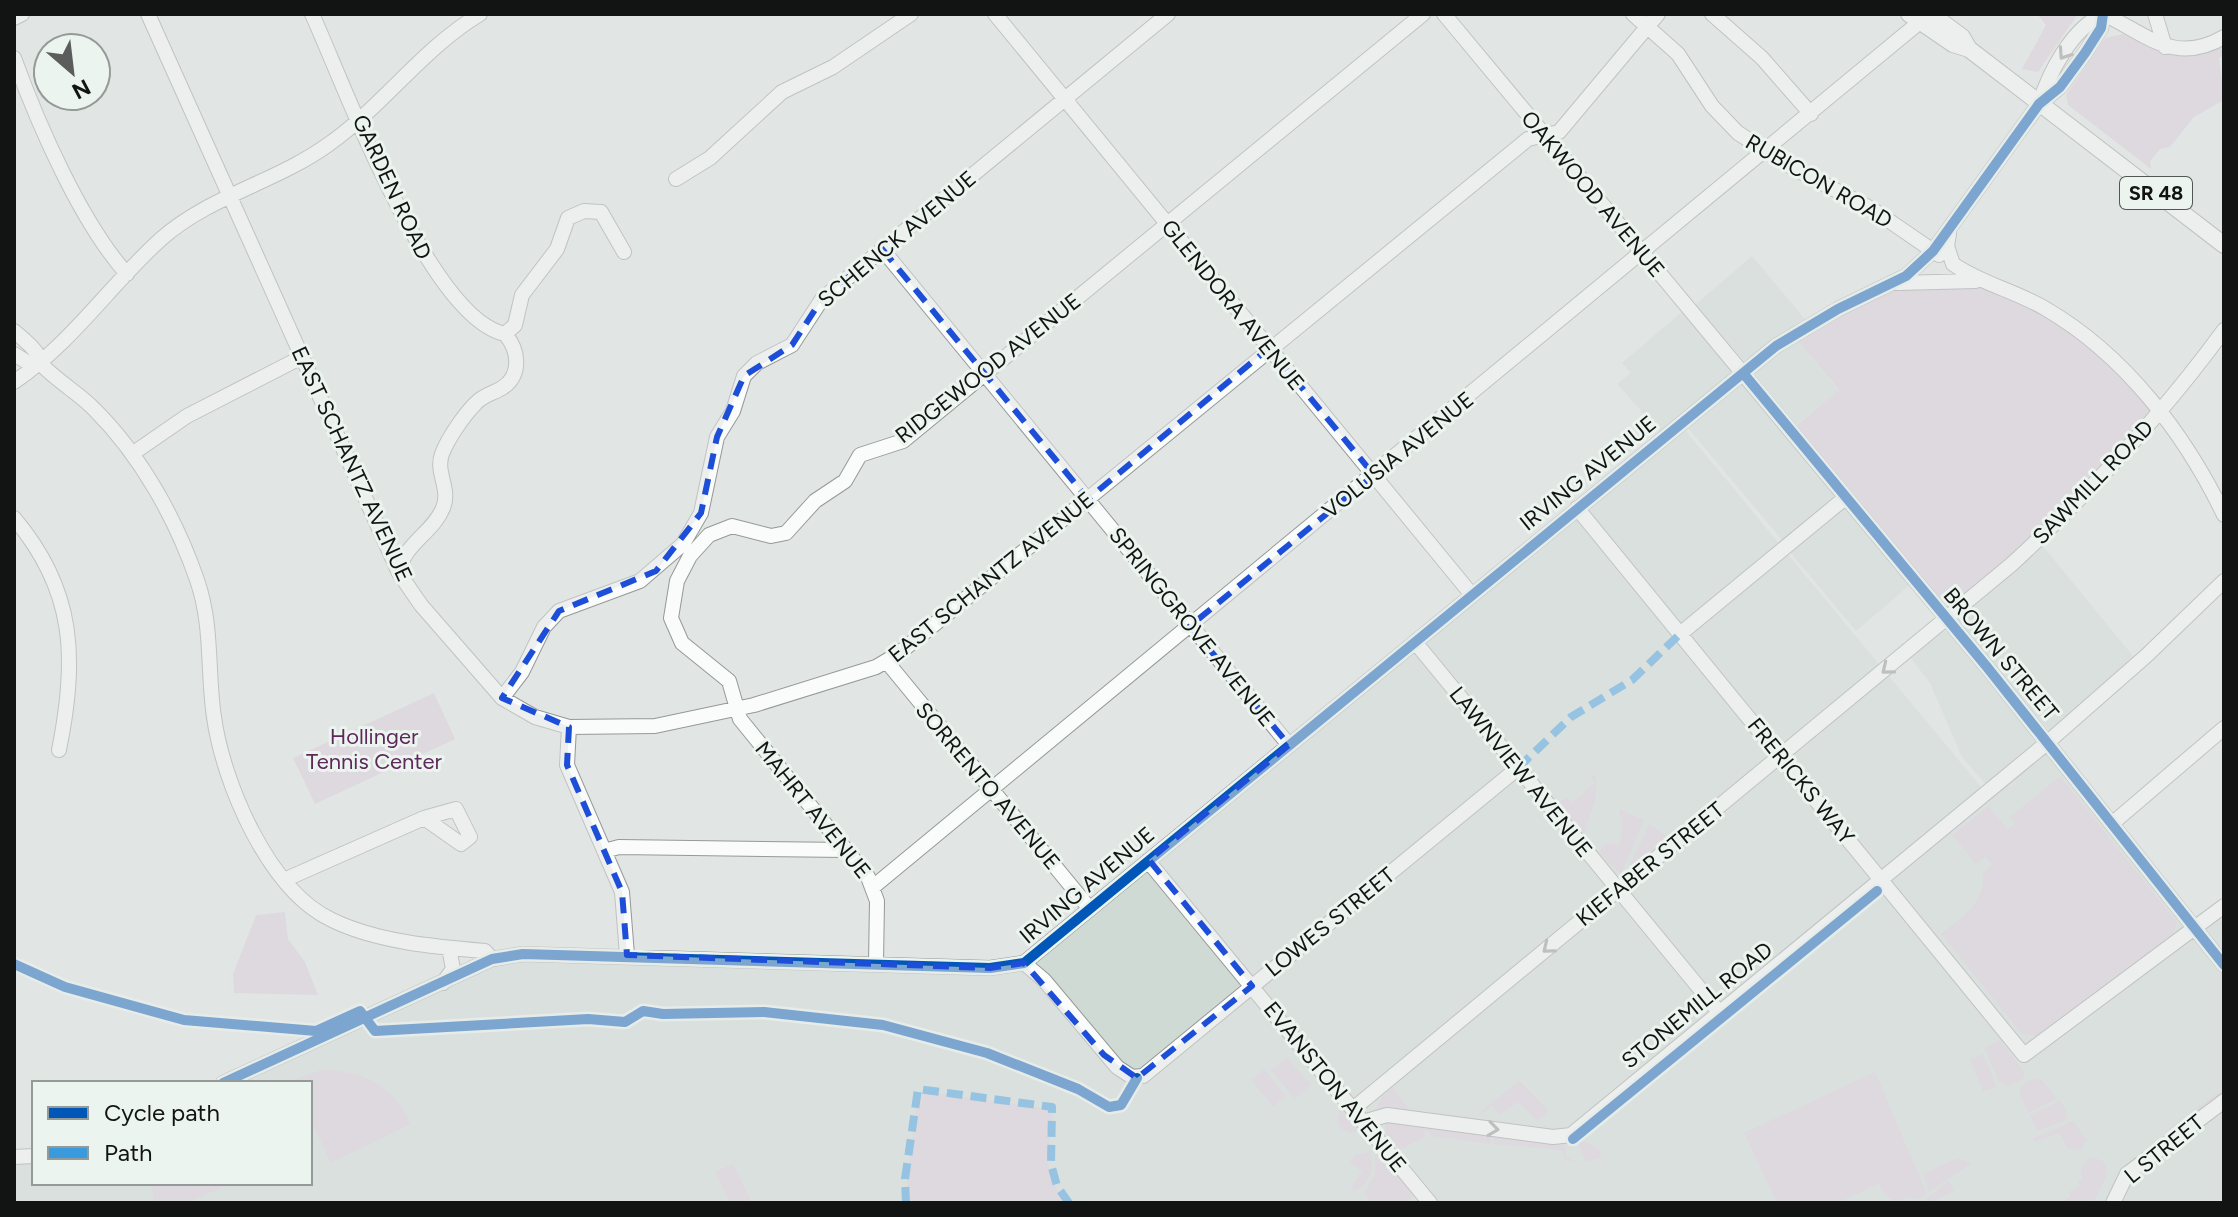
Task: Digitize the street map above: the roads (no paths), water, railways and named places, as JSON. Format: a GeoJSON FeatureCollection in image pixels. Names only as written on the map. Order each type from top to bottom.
{"type":"FeatureCollection","features":[{"type":"Feature","properties":{"kind":"main road","name":"SR 48"},"geometry":{"type":"LineString","coordinates":[[1920,16],[1953,44],[1969,49],[2224,245]]}},
{"type":"Feature","properties":{"kind":"street"},"geometry":{"type":"LineString","coordinates":[[14,18],[22,14]]}},
{"type":"Feature","properties":{"kind":"street","name":"EAST SCHANTZ AVENUE"},"geometry":{"type":"LineString","coordinates":[[148,14],[399,573],[421,605],[502,698],[535,717],[569,727],[676,724],[737,709],[887,662],[1528,139],[1559,132],[1658,14]]}},
{"type":"Feature","properties":{"kind":"street","name":"GARDEN ROAD"},"geometry":{"type":"LineString","coordinates":[[312,14],[412,237],[437,278],[467,309],[505,334]]}},
{"type":"Feature","properties":{"kind":"street"},"geometry":{"type":"LineString","coordinates":[[14,382],[41,365],[174,228],[299,164],[359,122],[434,47],[480,14]]}},
{"type":"Feature","properties":{"kind":"street"},"geometry":{"type":"LineString","coordinates":[[676,179],[710,158],[782,92],[833,67],[911,14]]}},
{"type":"Feature","properties":{"kind":"street","name":"GLENDORA AVENUE"},"geometry":{"type":"LineString","coordinates":[[995,14],[1472,595]]}},
{"type":"Feature","properties":{"kind":"street","name":"SCHENCK AVENUE"},"geometry":{"type":"LineString","coordinates":[[502,698],[522,672],[550,618],[572,604],[640,581],[671,558],[694,529],[707,494],[717,437],[733,411],[744,376],[757,363],[792,345],[822,299],[1168,14]]}},
{"type":"Feature","properties":{"kind":"street","name":"RIDGEWOOD AVENUE"},"geometry":{"type":"LineString","coordinates":[[694,529],[714,531],[732,526],[771,536],[786,533],[815,501],[845,481],[860,455],[903,441],[1423,14]]}},
{"type":"Feature","properties":{"kind":"street","name":"OAKWOOD AVENUE"},"geometry":{"type":"LineString","coordinates":[[1444,14],[1743,373]]}},
{"type":"Feature","properties":{"kind":"street","name":"RUBICON ROAD"},"geometry":{"type":"LineString","coordinates":[[1633,14],[1678,54],[1725,122],[1766,152],[1872,209],[1981,281],[2036,303],[2074,328],[2161,411],[2224,515]]}},
{"type":"Feature","properties":{"kind":"street"},"geometry":{"type":"LineString","coordinates":[[1712,14],[1762,58],[1811,114]]}},
{"type":"Feature","properties":{"kind":"street"},"geometry":{"type":"LineString","coordinates":[[1892,284],[1933,252],[2039,104],[2060,87],[2085,53],[2101,28],[2103,14],[2165,47],[2193,49],[2224,37]]}},
{"type":"Feature","properties":{"kind":"street"},"geometry":{"type":"LineString","coordinates":[[2155,14],[2165,47]]}},
{"type":"Feature","properties":{"kind":"street","name":"VOLUSIA AVENUE"},"geometry":{"type":"LineString","coordinates":[[873,887],[1644,254],[1811,114],[1920,16]]}},
{"type":"Feature","properties":{"kind":"street"},"geometry":{"type":"LineString","coordinates":[[14,58],[54,154],[99,234],[127,274]]}},
{"type":"Feature","properties":{"kind":"street"},"geometry":{"type":"LineString","coordinates":[[399,573],[404,557],[443,508],[446,489],[440,468],[442,451],[473,405],[513,377],[517,361],[515,349],[505,334],[515,325],[527,286],[557,249],[568,218],[584,211],[601,212],[624,252]]}},
{"type":"Feature","properties":{"kind":"street"},"geometry":{"type":"LineString","coordinates":[[1950,230],[1947,246],[1953,264]]}},
{"type":"Feature","properties":{"kind":"street","name":"SPRINGGROVE AVENUE"},"geometry":{"type":"LineString","coordinates":[[882,249],[1289,745]]}},
{"type":"Feature","properties":{"kind":"street","name":"RUBICON ROAD"},"geometry":{"type":"LineString","coordinates":[[1892,284],[1981,281]]}},
{"type":"Feature","properties":{"kind":"street","name":"IRVING AVENUE"},"geometry":{"type":"LineString","coordinates":[[227,1081],[492,959],[534,954],[990,968],[1024,963],[1743,373],[1800,330],[1892,284]]}},
{"type":"Feature","properties":{"kind":"street","name":"SAWMILL ROAD"},"geometry":{"type":"LineString","coordinates":[[1948,620],[2043,535],[2161,411],[2224,330]]}},
{"type":"Feature","properties":{"kind":"street"},"geometry":{"type":"LineString","coordinates":[[14,331],[36,351],[41,365],[95,409],[132,454],[174,525],[196,577],[209,625],[214,718],[227,774],[261,846],[284,880],[306,904],[331,920],[361,930],[449,948],[485,951],[492,959]]}},
{"type":"Feature","properties":{"kind":"street"},"geometry":{"type":"LineString","coordinates":[[14,354],[30,364],[41,365]]}},
{"type":"Feature","properties":{"kind":"street"},"geometry":{"type":"LineString","coordinates":[[132,454],[187,416],[302,357]]}},
{"type":"Feature","properties":{"kind":"street","name":"BROWN STREET"},"geometry":{"type":"LineString","coordinates":[[1743,373],[2114,822],[2224,965]]}},
{"type":"Feature","properties":{"kind":"street"},"geometry":{"type":"LineString","coordinates":[[1680,634],[1845,498]]}},
{"type":"Feature","properties":{"kind":"street","name":"FRERICKS WAY"},"geometry":{"type":"LineString","coordinates":[[1577,508],[2024,1055],[2197,927]]}},
{"type":"Feature","properties":{"kind":"street"},"geometry":{"type":"LineString","coordinates":[[14,518],[29,535],[48,567],[68,626],[71,686],[59,750]]}},
{"type":"Feature","properties":{"kind":"street"},"geometry":{"type":"LineString","coordinates":[[714,531],[690,556],[681,573],[672,594],[671,618],[682,643],[729,681],[737,709]]}},
{"type":"Feature","properties":{"kind":"street"},"geometry":{"type":"LineString","coordinates":[[14,541],[29,535]]}},
{"type":"Feature","properties":{"kind":"street","name":"STONEMILL ROAD"},"geometry":{"type":"LineString","coordinates":[[1363,1122],[1387,1115],[1559,1138],[1571,1135],[2048,742],[2146,656],[2224,581]]}},
{"type":"Feature","properties":{"kind":"street","name":"KIEFABER STREET"},"geometry":{"type":"LineString","coordinates":[[1353,1109],[1948,620]]}},
{"type":"Feature","properties":{"kind":"street","name":"LAWNVIEW AVENUE"},"geometry":{"type":"LineString","coordinates":[[1415,642],[1719,1012]]}},
{"type":"Feature","properties":{"kind":"street","name":"SORRENTO AVENUE"},"geometry":{"type":"LineString","coordinates":[[887,662],[1090,909]]}},
{"type":"Feature","properties":{"kind":"street","name":"MAHRT AVENUE"},"geometry":{"type":"LineString","coordinates":[[737,709],[740,719],[873,887],[877,901],[876,963]]}},
{"type":"Feature","properties":{"kind":"street"},"geometry":{"type":"LineString","coordinates":[[569,727],[567,765],[623,898],[627,955]]}},
{"type":"Feature","properties":{"kind":"street"},"geometry":{"type":"LineString","coordinates":[[2114,822],[2224,728]]}},
{"type":"Feature","properties":{"kind":"street","name":"LOWES STREET"},"geometry":{"type":"LineString","coordinates":[[1024,963],[1044,980],[1111,1061],[1132,1077],[1143,1076],[1518,768]]}},
{"type":"Feature","properties":{"kind":"street"},"geometry":{"type":"LineString","coordinates":[[284,880],[424,818]]}},
{"type":"Feature","properties":{"kind":"street"},"geometry":{"type":"LineString","coordinates":[[604,851],[645,846],[846,850]]}},
{"type":"Feature","properties":{"kind":"street","name":"EVANSTON AVENUE"},"geometry":{"type":"LineString","coordinates":[[1148,861],[1430,1203]]}},
{"type":"Feature","properties":{"kind":"street"},"geometry":{"type":"LineString","coordinates":[[2197,927],[2224,906]]}},
{"type":"Feature","properties":{"kind":"street"},"geometry":{"type":"LineString","coordinates":[[443,984],[453,970],[449,948]]}},
{"type":"Feature","properties":{"kind":"street","name":"L STREET"},"geometry":{"type":"LineString","coordinates":[[2113,1203],[2124,1177],[2224,1101]]}},
{"type":"Feature","properties":{"kind":"park label","name":"Hollinger Tennis Center"},"geometry":{"type":"Point","coordinates":[374,748]}}]}
